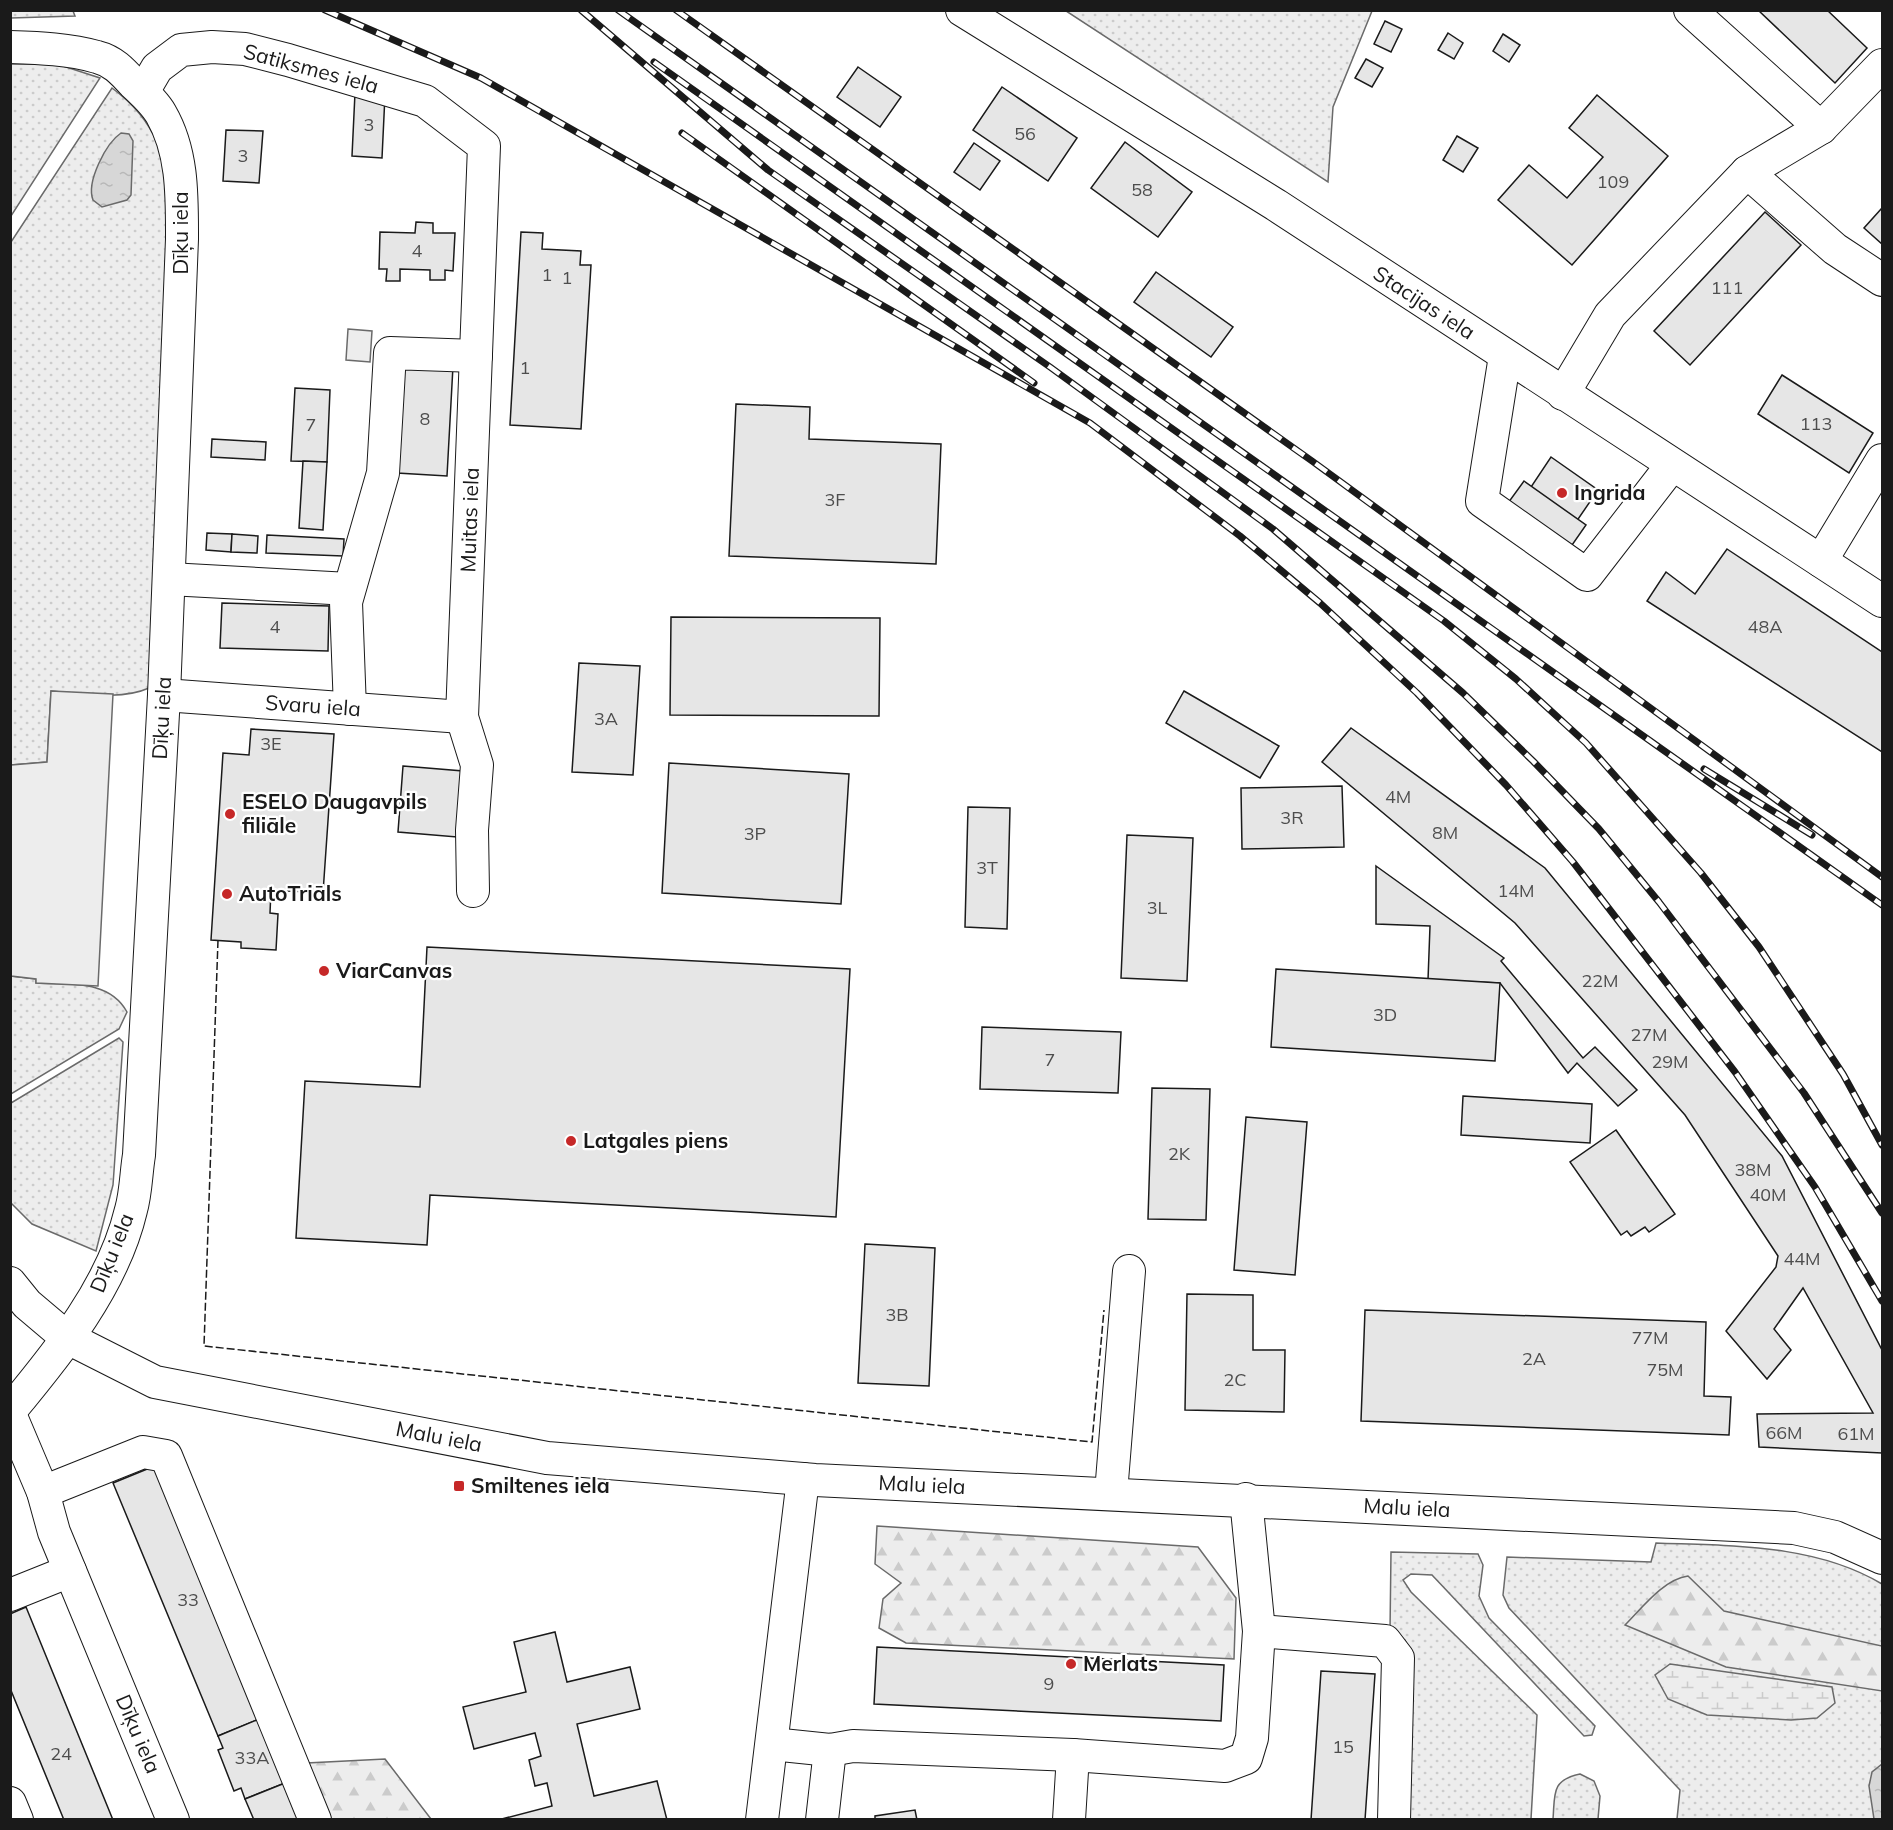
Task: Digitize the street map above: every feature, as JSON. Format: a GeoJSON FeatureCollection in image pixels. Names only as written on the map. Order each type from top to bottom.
{"type":"FeatureCollection","features":[{"type":"Feature","properties":{"kind":"street","name":"Stacijas iela"},"geometry":{"type":"LineString","coordinates":[[962,10],[1276,205],[1882,601]]}},
{"type":"Feature","properties":{"kind":"street"},"geometry":{"type":"LineString","coordinates":[[1690,10],[1821,128]]}},
{"type":"Feature","properties":{"kind":"street"},"geometry":{"type":"LineString","coordinates":[[10,47],[61,49],[99,57],[117,66],[142,92]]}},
{"type":"Feature","properties":{"kind":"street","name":"Satiksmes iela"},"geometry":{"type":"LineString","coordinates":[[142,92],[157,68],[181,50],[212,47],[244,49],[425,101],[484,146]]}},
{"type":"Feature","properties":{"kind":"street"},"geometry":{"type":"LineString","coordinates":[[1563,394],[1610,315],[1748,172],[1821,128],[1882,65]]}},
{"type":"Feature","properties":{"kind":"street","name":"Dīķu iela"},"geometry":{"type":"LineString","coordinates":[[66,1337],[91,1304],[112,1264],[131,1211],[139,1155],[178,391],[182,202],[179,167],[170,133],[160,112],[142,92]]}},
{"type":"Feature","properties":{"kind":"street","name":"Muitas iela"},"geometry":{"type":"LineString","coordinates":[[473,891],[471,831],[477,765],[462,717],[484,146]]}},
{"type":"Feature","properties":{"kind":"street"},"geometry":{"type":"LineString","coordinates":[[1748,172],[1835,249],[1882,280]]}},
{"type":"Feature","properties":{"kind":"street"},"geometry":{"type":"LineString","coordinates":[[350,709],[346,602],[383,473],[380,353],[476,357]]}},
{"type":"Feature","properties":{"kind":"street"},"geometry":{"type":"LineString","coordinates":[[1505,356],[1482,501],[1587,574],[1672,465]]}},
{"type":"Feature","properties":{"kind":"street"},"geometry":{"type":"LineString","coordinates":[[1821,561],[1882,460]]}},
{"type":"Feature","properties":{"kind":"street"},"geometry":{"type":"LineString","coordinates":[[169,579],[349,589]]}},
{"type":"Feature","properties":{"kind":"street","name":"Svaru iela"},"geometry":{"type":"LineString","coordinates":[[164,695],[462,717]]}},
{"type":"Feature","properties":{"kind":"street"},"geometry":{"type":"LineString","coordinates":[[1111,1493],[1129,1271]]}},
{"type":"Feature","properties":{"kind":"street"},"geometry":{"type":"LineString","coordinates":[[10,1283],[27,1304],[66,1337],[10,1412]]}},
{"type":"Feature","properties":{"kind":"street","name":"Malu iela"},"geometry":{"type":"LineString","coordinates":[[66,1337],[155,1382],[535,1456],[803,1479],[1246,1499],[1794,1528],[1835,1537],[1882,1558]]}},
{"type":"Feature","properties":{"kind":"street","name":"Dīķu iela"},"geometry":{"type":"LineString","coordinates":[[10,1412],[43,1492],[54,1532],[173,1820]]}},
{"type":"Feature","properties":{"kind":"street"},"geometry":{"type":"LineString","coordinates":[[43,1492],[143,1452],[166,1456],[315,1820]]}},
{"type":"Feature","properties":{"kind":"street"},"geometry":{"type":"LineString","coordinates":[[762,1820],[803,1479]]}},
{"type":"Feature","properties":{"kind":"street"},"geometry":{"type":"LineString","coordinates":[[772,1744],[830,1750],[853,1746],[1073,1755],[1225,1766],[1246,1758],[1252,1738],[1259,1631],[1246,1499]]}},
{"type":"Feature","properties":{"kind":"street"},"geometry":{"type":"LineString","coordinates":[[10,1595],[70,1570]]}},
{"type":"Feature","properties":{"kind":"street"},"geometry":{"type":"LineString","coordinates":[[1259,1631],[1385,1641],[1398,1658],[1394,1820]]}},
{"type":"Feature","properties":{"kind":"street"},"geometry":{"type":"LineString","coordinates":[[822,1820],[830,1750]]}},
{"type":"Feature","properties":{"kind":"street"},"geometry":{"type":"LineString","coordinates":[[1069,1820],[1073,1755]]}},
{"type":"Feature","properties":{"kind":"street"},"geometry":{"type":"LineString","coordinates":[[10,1803],[17,1820]]}},
{"type":"Feature","properties":{"kind":"green space"},"geometry":{"type":"Polygon","coordinates":[[[10,11],[73,11],[75,16],[11,18],[10,11]]]}},
{"type":"Feature","properties":{"kind":"green space"},"geometry":{"type":"Polygon","coordinates":[[[1066,11],[1372,11],[1333,107],[1328,182],[1066,11]]]}},
{"type":"Feature","properties":{"kind":"green space"},"geometry":{"type":"Polygon","coordinates":[[[11,64],[57,64],[100,78],[11,216],[11,64]]]}},
{"type":"Feature","properties":{"kind":"green space"},"geometry":{"type":"Polygon","coordinates":[[[112,88],[128,101],[150,128],[162,158],[171,212],[149,688],[138,692],[113,695],[51,691],[47,762],[11,765],[11,242],[112,88]]]}},
{"type":"Feature","properties":{"kind":"green space"},"geometry":{"type":"Polygon","coordinates":[[[11,976],[36,979],[36,983],[75,984],[99,989],[119,1001],[127,1012],[119,1029],[11,1094],[11,976]]]}},
{"type":"Feature","properties":{"kind":"green space"},"geometry":{"type":"Polygon","coordinates":[[[119,1038],[123,1042],[113,1185],[96,1251],[32,1224],[11,1203],[11,1103],[119,1038]]]}},
{"type":"Feature","properties":{"kind":"green space"},"geometry":{"type":"Polygon","coordinates":[[[877,1526],[1198,1547],[1236,1598],[1234,1659],[906,1643],[879,1628],[883,1599],[901,1583],[875,1564],[877,1526]]]}},
{"type":"Feature","properties":{"kind":"green space"},"geometry":{"type":"Polygon","coordinates":[[[1656,1543],[1744,1547],[1801,1554],[1856,1571],[1882,1584],[1882,1819],[1677,1819],[1680,1790],[1509,1608],[1503,1595],[1507,1557],[1651,1562],[1656,1543]]]}},
{"type":"Feature","properties":{"kind":"green space"},"geometry":{"type":"Polygon","coordinates":[[[1391,1552],[1478,1554],[1483,1565],[1479,1596],[1489,1618],[1595,1726],[1592,1735],[1584,1736],[1432,1575],[1411,1574],[1403,1580],[1411,1592],[1537,1715],[1531,1819],[1408,1819],[1413,1660],[1405,1640],[1390,1631],[1391,1552]]]}},
{"type":"Feature","properties":{"kind":"green space"},"geometry":{"type":"Polygon","coordinates":[[[1688,1576],[1724,1611],[1882,1646],[1882,1691],[1726,1667],[1625,1625],[1662,1588],[1679,1578],[1688,1576]]]}},
{"type":"Feature","properties":{"kind":"green space"},"geometry":{"type":"Polygon","coordinates":[[[1670,1664],[1832,1687],[1835,1703],[1817,1718],[1791,1720],[1707,1715],[1668,1699],[1655,1675],[1670,1664]]]}},
{"type":"Feature","properties":{"kind":"green space"},"geometry":{"type":"Polygon","coordinates":[[[385,1759],[431,1819],[330,1819],[307,1763],[385,1759]]]}},
{"type":"Feature","properties":{"kind":"green space"},"geometry":{"type":"Polygon","coordinates":[[[1580,1774],[1594,1781],[1600,1796],[1598,1819],[1553,1819],[1556,1789],[1559,1784],[1580,1774]]]}},
{"type":"Feature","properties":{"kind":"shaded area"},"geometry":{"type":"Polygon","coordinates":[[[348,329],[372,331],[370,362],[346,360],[348,329]]]}},
{"type":"Feature","properties":{"kind":"shaded area"},"geometry":{"type":"Polygon","coordinates":[[[51,691],[113,694],[98,986],[36,983],[36,979],[11,976],[11,765],[47,762],[51,691]]]}},
{"type":"Feature","properties":{"kind":"water"},"geometry":{"type":"Polygon","coordinates":[[[121,133],[129,134],[133,141],[131,195],[127,200],[102,207],[93,200],[92,183],[109,145],[121,133]]]}},
{"type":"Feature","properties":{"kind":"water"},"geometry":{"type":"Polygon","coordinates":[[[1882,1764],[1882,1819],[1874,1819],[1869,1786],[1872,1772],[1882,1764]]]}},
{"type":"Feature","properties":{"kind":"building"},"geometry":{"type":"Polygon","coordinates":[[[1758,10],[1827,10],[1867,48],[1835,83],[1758,10]]]}},
{"type":"Feature","properties":{"kind":"building"},"geometry":{"type":"Polygon","coordinates":[[[1385,21],[1402,29],[1391,52],[1374,44],[1385,21]]]}},
{"type":"Feature","properties":{"kind":"building"},"geometry":{"type":"Polygon","coordinates":[[[1448,33],[1463,43],[1454,59],[1438,50],[1448,33]]]}},
{"type":"Feature","properties":{"kind":"building"},"geometry":{"type":"Polygon","coordinates":[[[1503,34],[1520,45],[1509,62],[1493,51],[1503,34]]]}},
{"type":"Feature","properties":{"kind":"building"},"geometry":{"type":"Polygon","coordinates":[[[1366,59],[1383,68],[1372,87],[1355,78],[1366,59]]]}},
{"type":"Feature","properties":{"kind":"building"},"geometry":{"type":"Polygon","coordinates":[[[858,67],[901,97],[880,127],[837,97],[858,67]]]}},
{"type":"Feature","properties":{"kind":"building"},"geometry":{"type":"Polygon","coordinates":[[[1002,87],[1077,138],[1048,181],[973,130],[1002,87]]]}},
{"type":"Feature","properties":{"kind":"building"},"geometry":{"type":"Polygon","coordinates":[[[355,93],[385,95],[382,158],[352,156],[355,93]]]}},
{"type":"Feature","properties":{"kind":"building"},"geometry":{"type":"Polygon","coordinates":[[[1597,95],[1668,156],[1572,265],[1498,200],[1529,165],[1567,198],[1603,157],[1569,128],[1597,95]]]}},
{"type":"Feature","properties":{"kind":"building"},"geometry":{"type":"Polygon","coordinates":[[[226,130],[263,131],[259,183],[223,181],[226,130]]]}},
{"type":"Feature","properties":{"kind":"building"},"geometry":{"type":"Polygon","coordinates":[[[1457,136],[1478,148],[1463,172],[1443,160],[1457,136]]]}},
{"type":"Feature","properties":{"kind":"building"},"geometry":{"type":"Polygon","coordinates":[[[1125,142],[1192,192],[1158,237],[1091,188],[1125,142]]]}},
{"type":"Feature","properties":{"kind":"building"},"geometry":{"type":"Polygon","coordinates":[[[974,143],[1000,161],[980,190],[954,172],[974,143]]]}},
{"type":"Feature","properties":{"kind":"building"},"geometry":{"type":"Polygon","coordinates":[[[1882,208],[1882,244],[1864,228],[1882,208]]]}},
{"type":"Feature","properties":{"kind":"building"},"geometry":{"type":"Polygon","coordinates":[[[1765,212],[1801,245],[1690,365],[1654,331],[1765,212]]]}},
{"type":"Feature","properties":{"kind":"building"},"geometry":{"type":"Polygon","coordinates":[[[416,222],[433,223],[433,233],[455,233],[453,271],[445,270],[445,280],[430,280],[430,270],[400,269],[400,281],[386,281],[387,269],[379,269],[380,232],[415,233],[416,222]]]}},
{"type":"Feature","properties":{"kind":"building"},"geometry":{"type":"Polygon","coordinates":[[[521,232],[543,233],[542,249],[581,251],[580,265],[591,265],[581,429],[510,425],[521,232]]]}},
{"type":"Feature","properties":{"kind":"building"},"geometry":{"type":"Polygon","coordinates":[[[1156,272],[1233,327],[1211,357],[1134,302],[1156,272]]]}},
{"type":"Feature","properties":{"kind":"building"},"geometry":{"type":"Polygon","coordinates":[[[403,363],[453,366],[447,476],[397,473],[403,363]]]}},
{"type":"Feature","properties":{"kind":"building"},"geometry":{"type":"Polygon","coordinates":[[[1782,375],[1873,433],[1849,473],[1758,414],[1782,375]]]}},
{"type":"Feature","properties":{"kind":"building"},"geometry":{"type":"Polygon","coordinates":[[[295,388],[330,390],[327,462],[291,461],[295,388]]]}},
{"type":"Feature","properties":{"kind":"building"},"geometry":{"type":"Polygon","coordinates":[[[736,404],[810,407],[809,439],[941,444],[936,564],[729,556],[736,404]]]}},
{"type":"Feature","properties":{"kind":"building"},"geometry":{"type":"Polygon","coordinates":[[[212,439],[266,442],[265,460],[211,457],[212,439]]]}},
{"type":"Feature","properties":{"kind":"building"},"geometry":{"type":"Polygon","coordinates":[[[1551,457],[1598,490],[1574,525],[1527,493],[1551,457]]]}},
{"type":"Feature","properties":{"kind":"building"},"geometry":{"type":"Polygon","coordinates":[[[303,461],[327,462],[323,530],[299,528],[303,461]]]}},
{"type":"Feature","properties":{"kind":"building"},"geometry":{"type":"Polygon","coordinates":[[[1524,481],[1586,525],[1570,548],[1508,503],[1524,481]]]}},
{"type":"Feature","properties":{"kind":"building"},"geometry":{"type":"Polygon","coordinates":[[[207,533],[232,534],[231,552],[206,550],[207,533]]]}},
{"type":"Feature","properties":{"kind":"building"},"geometry":{"type":"Polygon","coordinates":[[[232,534],[258,536],[257,553],[231,552],[232,534]]]}},
{"type":"Feature","properties":{"kind":"building"},"geometry":{"type":"Polygon","coordinates":[[[267,535],[344,539],[343,556],[266,553],[267,535]]]}},
{"type":"Feature","properties":{"kind":"building"},"geometry":{"type":"Polygon","coordinates":[[[1727,549],[1882,652],[1882,752],[1647,601],[1666,572],[1695,594],[1727,549]]]}},
{"type":"Feature","properties":{"kind":"building"},"geometry":{"type":"Polygon","coordinates":[[[222,603],[329,606],[328,651],[220,648],[222,603]]]}},
{"type":"Feature","properties":{"kind":"building"},"geometry":{"type":"Polygon","coordinates":[[[671,617],[880,618],[879,716],[670,715],[671,617]]]}},
{"type":"Feature","properties":{"kind":"building"},"geometry":{"type":"Polygon","coordinates":[[[579,663],[640,666],[633,775],[572,772],[579,663]]]}},
{"type":"Feature","properties":{"kind":"building"},"geometry":{"type":"Polygon","coordinates":[[[1184,691],[1279,746],[1260,778],[1166,723],[1184,691]]]}},
{"type":"Feature","properties":{"kind":"building"},"geometry":{"type":"Polygon","coordinates":[[[1351,728],[1545,868],[1782,1156],[1882,1350],[1882,1453],[1759,1447],[1757,1414],[1873,1413],[1803,1288],[1774,1329],[1791,1350],[1767,1379],[1726,1331],[1776,1267],[1778,1256],[1685,1115],[1515,923],[1322,762],[1351,728]]]}},
{"type":"Feature","properties":{"kind":"building"},"geometry":{"type":"Polygon","coordinates":[[[251,729],[334,734],[323,893],[271,890],[270,913],[278,914],[276,950],[241,948],[241,942],[211,940],[223,753],[249,755],[251,729]]]}},
{"type":"Feature","properties":{"kind":"building"},"geometry":{"type":"Polygon","coordinates":[[[669,763],[849,774],[841,904],[662,893],[669,763]]]}},
{"type":"Feature","properties":{"kind":"building"},"geometry":{"type":"Polygon","coordinates":[[[403,766],[463,771],[457,837],[398,832],[403,766]]]}},
{"type":"Feature","properties":{"kind":"building"},"geometry":{"type":"Polygon","coordinates":[[[1342,786],[1344,847],[1242,849],[1241,788],[1342,786]]]}},
{"type":"Feature","properties":{"kind":"building"},"geometry":{"type":"Polygon","coordinates":[[[968,807],[1010,808],[1007,929],[965,927],[968,807]]]}},
{"type":"Feature","properties":{"kind":"building"},"geometry":{"type":"Polygon","coordinates":[[[1127,835],[1193,838],[1187,981],[1121,978],[1127,835]]]}},
{"type":"Feature","properties":{"kind":"building"},"geometry":{"type":"Polygon","coordinates":[[[1376,866],[1504,958],[1501,961],[1583,1058],[1595,1047],[1637,1090],[1618,1106],[1577,1063],[1568,1073],[1500,983],[1428,980],[1430,926],[1376,924],[1376,866]]]}},
{"type":"Feature","properties":{"kind":"building","name":"Latgales piens"},"geometry":{"type":"Polygon","coordinates":[[[427,947],[850,969],[836,1217],[430,1195],[427,1245],[296,1238],[305,1081],[420,1087],[427,947]]]}},
{"type":"Feature","properties":{"kind":"building"},"geometry":{"type":"Polygon","coordinates":[[[1276,969],[1500,983],[1495,1061],[1271,1047],[1276,969]]]}},
{"type":"Feature","properties":{"kind":"building"},"geometry":{"type":"Polygon","coordinates":[[[982,1027],[1121,1032],[1118,1093],[980,1089],[982,1027]]]}},
{"type":"Feature","properties":{"kind":"building"},"geometry":{"type":"Polygon","coordinates":[[[1152,1088],[1210,1089],[1206,1220],[1148,1219],[1152,1088]]]}},
{"type":"Feature","properties":{"kind":"building"},"geometry":{"type":"Polygon","coordinates":[[[1463,1096],[1592,1104],[1590,1143],[1461,1135],[1463,1096]]]}},
{"type":"Feature","properties":{"kind":"building"},"geometry":{"type":"Polygon","coordinates":[[[1246,1117],[1307,1122],[1295,1275],[1234,1270],[1246,1117]]]}},
{"type":"Feature","properties":{"kind":"building"},"geometry":{"type":"Polygon","coordinates":[[[1616,1130],[1675,1214],[1649,1232],[1645,1227],[1631,1236],[1627,1231],[1621,1235],[1570,1162],[1616,1130]]]}},
{"type":"Feature","properties":{"kind":"building"},"geometry":{"type":"Polygon","coordinates":[[[865,1244],[935,1248],[929,1386],[858,1383],[865,1244]]]}},
{"type":"Feature","properties":{"kind":"building"},"geometry":{"type":"Polygon","coordinates":[[[1187,1294],[1253,1295],[1253,1350],[1285,1350],[1284,1412],[1185,1410],[1187,1294]]]}},
{"type":"Feature","properties":{"kind":"building"},"geometry":{"type":"Polygon","coordinates":[[[1365,1310],[1706,1322],[1704,1396],[1731,1397],[1729,1435],[1361,1421],[1365,1310]]]}},
{"type":"Feature","properties":{"kind":"building"},"geometry":{"type":"Polygon","coordinates":[[[157,1465],[264,1717],[218,1736],[113,1483],[157,1465]]]}},
{"type":"Feature","properties":{"kind":"building"},"geometry":{"type":"Polygon","coordinates":[[[26,1607],[113,1820],[64,1820],[10,1688],[10,1614],[26,1607]]]}},
{"type":"Feature","properties":{"kind":"building"},"geometry":{"type":"Polygon","coordinates":[[[555,1632],[567,1682],[630,1667],[640,1709],[577,1724],[594,1796],[657,1781],[667,1820],[498,1820],[552,1806],[547,1783],[535,1786],[529,1760],[541,1756],[535,1733],[474,1749],[463,1707],[526,1692],[514,1642],[555,1632]]]}},
{"type":"Feature","properties":{"kind":"building"},"geometry":{"type":"Polygon","coordinates":[[[877,1647],[1224,1665],[1221,1721],[874,1704],[877,1647]]]}},
{"type":"Feature","properties":{"kind":"building"},"geometry":{"type":"Polygon","coordinates":[[[1321,1671],[1375,1674],[1365,1820],[1311,1820],[1321,1671]]]}},
{"type":"Feature","properties":{"kind":"building"},"geometry":{"type":"Polygon","coordinates":[[[264,1717],[290,1781],[245,1799],[241,1788],[234,1791],[218,1750],[223,1748],[218,1736],[264,1717]]]}},
{"type":"Feature","properties":{"kind":"building"},"geometry":{"type":"Polygon","coordinates":[[[290,1781],[305,1820],[254,1820],[245,1799],[290,1781]]]}},
{"type":"Feature","properties":{"kind":"building"},"geometry":{"type":"Polygon","coordinates":[[[915,1810],[917,1820],[875,1820],[875,1816],[915,1810]]]}},
{"type":"Feature","properties":{"kind":"railway"},"geometry":{"type":"LineString","coordinates":[[325,10],[481,78],[1090,423],[1240,536],[1320,603],[1417,693],[1506,785],[1573,862],[1735,1072],[1815,1187],[1882,1301]]}},
{"type":"Feature","properties":{"kind":"railway"},"geometry":{"type":"LineString","coordinates":[[581,10],[768,170],[1050,367],[1273,529],[1463,693],[1599,829],[1659,902],[1804,1093],[1882,1213]]}},
{"type":"Feature","properties":{"kind":"railway"},"geometry":{"type":"LineString","coordinates":[[618,10],[1882,905]]}},
{"type":"Feature","properties":{"kind":"railway"},"geometry":{"type":"LineString","coordinates":[[676,10],[1312,461],[1882,877]]}},
{"type":"Feature","properties":{"kind":"railway"},"geometry":{"type":"LineString","coordinates":[[654,62],[1444,621],[1516,679],[1586,743],[1701,873],[1759,947],[1843,1074],[1882,1145]]}},
{"type":"Feature","properties":{"kind":"railway"},"geometry":{"type":"LineString","coordinates":[[682,133],[1034,383]]}},
{"type":"Feature","properties":{"kind":"railway"},"geometry":{"type":"LineString","coordinates":[[1704,769],[1812,835]]}},
{"type":"Feature","properties":{"kind":"fence"},"geometry":{"type":"LineString","coordinates":[[218,940],[204,1346],[1092,1442],[1104,1310]]}},
{"type":"Feature","properties":{"kind":"place","name":"Ingrida"},"geometry":{"type":"Point","coordinates":[1562,493]}},
{"type":"Feature","properties":{"kind":"place","name":"ESELO Daugavpils filiāle"},"geometry":{"type":"Point","coordinates":[230,814]}},
{"type":"Feature","properties":{"kind":"place","name":"AutoTriāls"},"geometry":{"type":"Point","coordinates":[227,894]}},
{"type":"Feature","properties":{"kind":"place","name":"ViarCanvas"},"geometry":{"type":"Point","coordinates":[324,971]}},
{"type":"Feature","properties":{"kind":"place","name":"Latgales piens"},"geometry":{"type":"Point","coordinates":[571,1141]}},
{"type":"Feature","properties":{"kind":"place","name":"Smiltenes iela"},"geometry":{"type":"Point","coordinates":[459,1486]}},
{"type":"Feature","properties":{"kind":"place","name":"Merlats"},"geometry":{"type":"Point","coordinates":[1071,1664]}}]}
